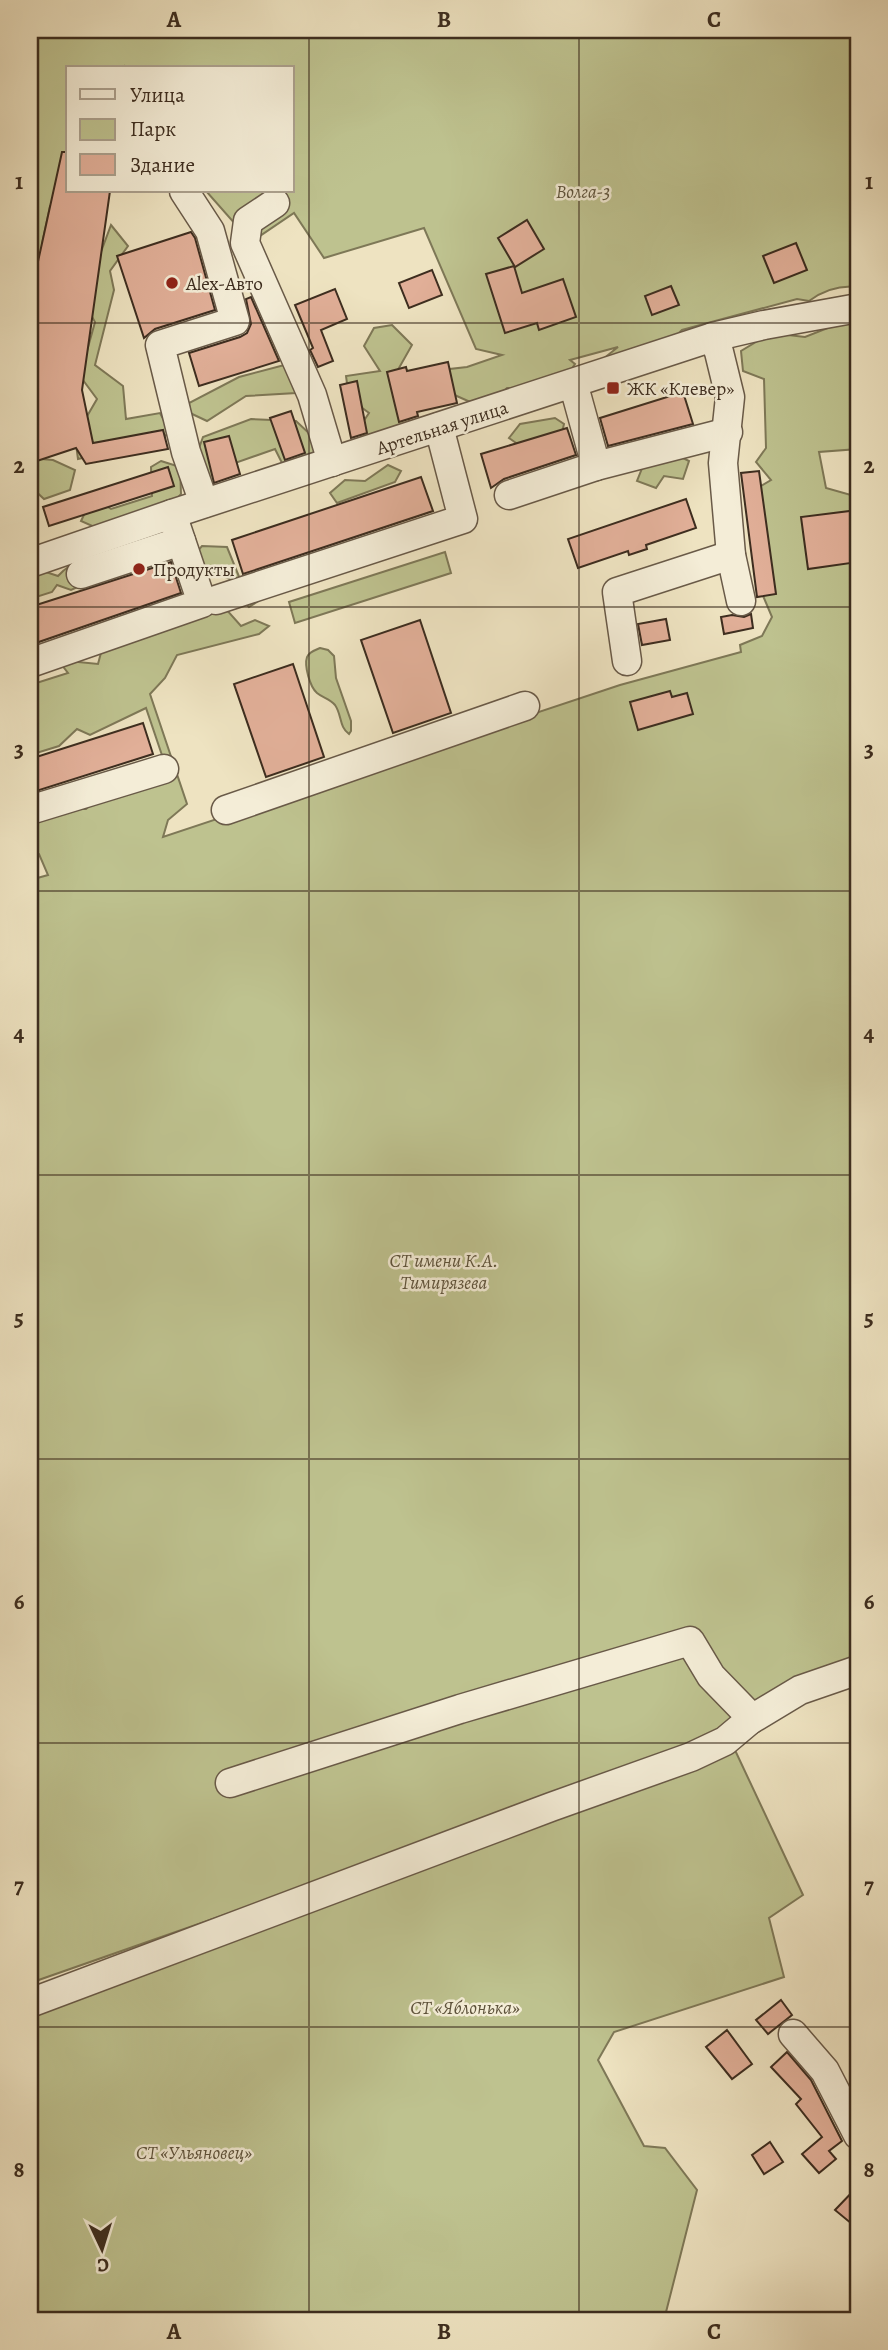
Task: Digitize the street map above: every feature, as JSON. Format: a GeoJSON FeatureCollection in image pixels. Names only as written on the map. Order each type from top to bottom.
{"type":"FeatureCollection","features":[{"type":"Feature","properties":{"kind":"street"},"geometry":{"type":"LineString","coordinates":[[185,192],[210,231],[235,321],[160,345],[186,452],[204,503]]}},
{"type":"Feature","properties":{"kind":"street"},"geometry":{"type":"LineString","coordinates":[[275,203],[248,221],[245,243],[312,394],[332,462]]}},
{"type":"Feature","properties":{"kind":"street","name":"Артельная улица"},"geometry":{"type":"LineString","coordinates":[[30,564],[204,503],[713,337],[858,308]]}},
{"type":"Feature","properties":{"kind":"street"},"geometry":{"type":"LineString","coordinates":[[713,337],[730,397],[723,463],[731,555],[741,601]]}},
{"type":"Feature","properties":{"kind":"street"},"geometry":{"type":"LineString","coordinates":[[571,384],[596,466]]}},
{"type":"Feature","properties":{"kind":"street"},"geometry":{"type":"LineString","coordinates":[[216,600],[463,519],[439,427]]}},
{"type":"Feature","properties":{"kind":"street"},"geometry":{"type":"LineString","coordinates":[[509,495],[596,466],[728,432]]}},
{"type":"Feature","properties":{"kind":"street"},"geometry":{"type":"LineString","coordinates":[[30,663],[202,603],[172,514]]}},
{"type":"Feature","properties":{"kind":"street"},"geometry":{"type":"LineString","coordinates":[[81,574],[181,541]]}},
{"type":"Feature","properties":{"kind":"street"},"geometry":{"type":"LineString","coordinates":[[627,662],[617,592],[731,555]]}},
{"type":"Feature","properties":{"kind":"street"},"geometry":{"type":"LineString","coordinates":[[226,810],[525,706]]}},
{"type":"Feature","properties":{"kind":"street"},"geometry":{"type":"LineString","coordinates":[[30,810],[163,769]]}},
{"type":"Feature","properties":{"kind":"street"},"geometry":{"type":"LineString","coordinates":[[230,1783],[460,1709],[690,1640],[711,1676],[747,1712],[750,1720]]}},
{"type":"Feature","properties":{"kind":"street"},"geometry":{"type":"LineString","coordinates":[[30,2003],[514,1820],[691,1757],[725,1741],[750,1720],[800,1690],[858,1670]]}},
{"type":"Feature","properties":{"kind":"street"},"geometry":{"type":"LineString","coordinates":[[793,2034],[825,2071],[858,2135]]}},
{"type":"Feature","properties":{"kind":"green space","name":"Волга-3"},"geometry":{"type":"Polygon","coordinates":[[[30,30],[858,30],[858,287],[832,289],[809,301],[797,299],[682,330],[678,334],[603,359],[618,347],[570,360],[575,364],[564,380],[536,390],[507,388],[486,409],[441,389],[441,370],[467,367],[502,355],[476,349],[424,228],[324,258],[294,213],[251,242],[207,192],[294,192],[294,66],[66,66],[66,171],[62,197],[50,206],[42,244],[47,250],[43,353],[30,372],[30,30]]]}},
{"type":"Feature","properties":{"kind":"green space"},"geometry":{"type":"Polygon","coordinates":[[[111,225],[128,246],[110,271],[114,290],[95,365],[123,386],[126,419],[160,413],[170,432],[158,441],[78,459],[75,437],[97,399],[80,376],[95,322],[83,300],[111,225]]]}},
{"type":"Feature","properties":{"kind":"green space","name":"СТ имени К.А. Тимирязева"},"geometry":{"type":"Polygon","coordinates":[[[853,318],[858,320],[858,449],[819,452],[826,488],[858,497],[858,1662],[720,1733],[270,1899],[30,1983],[30,880],[48,875],[39,854],[30,851],[30,816],[51,809],[86,809],[104,792],[167,770],[146,708],[90,735],[77,729],[59,746],[30,755],[30,685],[68,673],[61,664],[68,661],[98,664],[102,649],[160,625],[226,609],[241,626],[255,620],[269,626],[259,634],[177,655],[165,678],[150,694],[187,804],[168,820],[163,837],[620,685],[741,652],[740,645],[762,636],[772,617],[761,591],[761,486],[771,480],[756,462],[766,448],[764,379],[743,371],[741,351],[771,333],[805,337],[853,318]]]}},
{"type":"Feature","properties":{"kind":"green space"},"geometry":{"type":"Polygon","coordinates":[[[392,325],[412,345],[395,375],[413,408],[404,436],[370,446],[357,431],[369,413],[349,398],[346,376],[380,371],[364,346],[374,328],[392,325]]]}},
{"type":"Feature","properties":{"kind":"green space"},"geometry":{"type":"Polygon","coordinates":[[[292,363],[296,393],[246,396],[207,421],[190,413],[189,403],[239,377],[292,363]]]}},
{"type":"Feature","properties":{"kind":"green space"},"geometry":{"type":"Polygon","coordinates":[[[555,418],[564,424],[560,441],[529,452],[509,438],[520,424],[555,418]]]}},
{"type":"Feature","properties":{"kind":"green space"},"geometry":{"type":"Polygon","coordinates":[[[251,419],[296,421],[312,436],[316,462],[282,463],[275,449],[232,464],[217,481],[201,484],[194,462],[203,437],[251,419]]]}},
{"type":"Feature","properties":{"kind":"green space"},"geometry":{"type":"Polygon","coordinates":[[[669,451],[689,461],[683,479],[664,476],[656,488],[637,481],[643,466],[669,451]]]}},
{"type":"Feature","properties":{"kind":"green space"},"geometry":{"type":"Polygon","coordinates":[[[30,458],[53,460],[75,470],[70,490],[44,499],[30,486],[30,458]]]}},
{"type":"Feature","properties":{"kind":"green space"},"geometry":{"type":"Polygon","coordinates":[[[161,461],[180,467],[181,494],[165,513],[108,533],[81,521],[93,496],[111,509],[152,496],[151,467],[161,461]]]}},
{"type":"Feature","properties":{"kind":"green space"},"geometry":{"type":"Polygon","coordinates":[[[388,465],[401,471],[395,482],[337,503],[330,493],[345,480],[365,481],[388,465]]]}},
{"type":"Feature","properties":{"kind":"green space"},"geometry":{"type":"Polygon","coordinates":[[[152,533],[168,541],[112,572],[71,590],[57,585],[52,592],[33,598],[30,596],[30,577],[43,571],[58,576],[66,568],[89,555],[152,533]]]}},
{"type":"Feature","properties":{"kind":"green space"},"geometry":{"type":"Polygon","coordinates":[[[202,546],[227,547],[242,584],[268,595],[249,607],[238,598],[230,579],[216,573],[205,574],[194,555],[202,546]]]}},
{"type":"Feature","properties":{"kind":"green space"},"geometry":{"type":"Polygon","coordinates":[[[445,552],[451,573],[295,623],[289,602],[445,552]]]}},
{"type":"Feature","properties":{"kind":"green space"},"geometry":{"type":"Polygon","coordinates":[[[320,648],[328,650],[334,656],[336,678],[351,721],[349,734],[335,705],[317,693],[310,681],[306,666],[307,657],[320,648]]]}},
{"type":"Feature","properties":{"kind":"green space"},"geometry":{"type":"Polygon","coordinates":[[[734,1748],[803,1895],[769,1918],[784,1977],[614,2032],[598,2060],[644,2146],[665,2148],[697,2190],[664,2320],[30,2320],[30,2013],[734,1748]]]}},
{"type":"Feature","properties":{"kind":"building"},"geometry":{"type":"Polygon","coordinates":[[[62,152],[66,152],[66,192],[110,192],[82,390],[93,443],[163,430],[168,449],[86,464],[76,448],[34,462],[30,449],[30,298],[62,152]]]}},
{"type":"Feature","properties":{"kind":"building"},"geometry":{"type":"Polygon","coordinates":[[[527,220],[544,249],[515,267],[498,238],[527,220]]]}},
{"type":"Feature","properties":{"kind":"building"},"geometry":{"type":"Polygon","coordinates":[[[191,232],[215,310],[155,329],[144,338],[117,256],[191,232]]]}},
{"type":"Feature","properties":{"kind":"building"},"geometry":{"type":"Polygon","coordinates":[[[796,243],[807,270],[774,283],[763,256],[796,243]]]}},
{"type":"Feature","properties":{"kind":"building"},"geometry":{"type":"Polygon","coordinates":[[[514,266],[522,293],[563,279],[576,317],[539,330],[537,323],[505,333],[486,274],[514,266]]]}},
{"type":"Feature","properties":{"kind":"building"},"geometry":{"type":"Polygon","coordinates":[[[432,270],[442,295],[409,308],[399,283],[432,270]]]}},
{"type":"Feature","properties":{"kind":"building"},"geometry":{"type":"Polygon","coordinates":[[[671,286],[679,305],[652,315],[645,296],[671,286]]]}},
{"type":"Feature","properties":{"kind":"building"},"geometry":{"type":"Polygon","coordinates":[[[335,289],[347,319],[321,330],[333,361],[318,367],[295,305],[335,289]]]}},
{"type":"Feature","properties":{"kind":"building"},"geometry":{"type":"Polygon","coordinates":[[[251,297],[279,361],[199,386],[189,353],[247,333],[251,324],[246,299],[251,297]]]}},
{"type":"Feature","properties":{"kind":"building"},"geometry":{"type":"Polygon","coordinates":[[[448,362],[457,403],[417,412],[418,416],[399,422],[387,372],[406,367],[407,371],[448,362]]]}},
{"type":"Feature","properties":{"kind":"building"},"geometry":{"type":"Polygon","coordinates":[[[357,381],[367,433],[351,438],[340,385],[357,381]]]}},
{"type":"Feature","properties":{"kind":"building"},"geometry":{"type":"Polygon","coordinates":[[[683,392],[693,424],[608,446],[600,418],[683,392]]]}},
{"type":"Feature","properties":{"kind":"building"},"geometry":{"type":"Polygon","coordinates":[[[291,411],[305,453],[285,460],[270,418],[291,411]]]}},
{"type":"Feature","properties":{"kind":"building"},"geometry":{"type":"Polygon","coordinates":[[[567,428],[576,455],[504,479],[491,488],[481,454],[567,428]]]}},
{"type":"Feature","properties":{"kind":"building"},"geometry":{"type":"Polygon","coordinates":[[[229,436],[240,474],[214,483],[204,442],[229,436]]]}},
{"type":"Feature","properties":{"kind":"building"},"geometry":{"type":"Polygon","coordinates":[[[168,467],[174,486],[49,526],[43,507],[168,467]]]}},
{"type":"Feature","properties":{"kind":"building"},"geometry":{"type":"Polygon","coordinates":[[[759,471],[776,594],[757,597],[741,473],[759,471]]]}},
{"type":"Feature","properties":{"kind":"building"},"geometry":{"type":"Polygon","coordinates":[[[421,477],[433,511],[243,574],[232,540],[421,477]]]}},
{"type":"Feature","properties":{"kind":"building"},"geometry":{"type":"Polygon","coordinates":[[[686,499],[696,528],[646,545],[647,549],[629,555],[628,551],[578,568],[568,539],[686,499]]]}},
{"type":"Feature","properties":{"kind":"building"},"geometry":{"type":"Polygon","coordinates":[[[858,510],[858,562],[808,569],[801,517],[858,510]]]}},
{"type":"Feature","properties":{"kind":"building"},"geometry":{"type":"Polygon","coordinates":[[[171,562],[181,593],[30,645],[30,607],[171,562]]]}},
{"type":"Feature","properties":{"kind":"building"},"geometry":{"type":"Polygon","coordinates":[[[751,614],[753,628],[724,634],[721,617],[744,617],[751,614]]]}},
{"type":"Feature","properties":{"kind":"building"},"geometry":{"type":"Polygon","coordinates":[[[666,619],[670,640],[642,645],[638,624],[666,619]]]}},
{"type":"Feature","properties":{"kind":"building"},"geometry":{"type":"Polygon","coordinates":[[[420,620],[451,713],[393,733],[361,640],[420,620]]]}},
{"type":"Feature","properties":{"kind":"building"},"geometry":{"type":"Polygon","coordinates":[[[293,664],[324,757],[266,777],[234,684],[293,664]]]}},
{"type":"Feature","properties":{"kind":"building"},"geometry":{"type":"Polygon","coordinates":[[[670,691],[672,697],[687,693],[693,714],[638,730],[630,702],[670,691]]]}},
{"type":"Feature","properties":{"kind":"building"},"geometry":{"type":"Polygon","coordinates":[[[143,723],[153,754],[30,793],[30,759],[143,723]]]}},
{"type":"Feature","properties":{"kind":"building"},"geometry":{"type":"Polygon","coordinates":[[[781,2000],[792,2015],[768,2034],[756,2020],[781,2000]]]}},
{"type":"Feature","properties":{"kind":"building"},"geometry":{"type":"Polygon","coordinates":[[[727,2030],[752,2064],[732,2079],[706,2047],[727,2030]]]}},
{"type":"Feature","properties":{"kind":"building"},"geometry":{"type":"Polygon","coordinates":[[[787,2052],[811,2080],[842,2141],[829,2151],[836,2159],[819,2173],[802,2154],[822,2137],[796,2104],[801,2099],[771,2067],[787,2052]]]}},
{"type":"Feature","properties":{"kind":"building"},"geometry":{"type":"Polygon","coordinates":[[[770,2142],[783,2162],[764,2174],[752,2155],[770,2142]]]}},
{"type":"Feature","properties":{"kind":"building"},"geometry":{"type":"Polygon","coordinates":[[[858,2186],[858,2229],[835,2210],[858,2186]]]}},
{"type":"Feature","properties":{"kind":"place","name":"Alex-Авто"},"geometry":{"type":"Point","coordinates":[172,283]}},
{"type":"Feature","properties":{"kind":"place","name":"ЖК «Клевер»"},"geometry":{"type":"Point","coordinates":[613,388]}},
{"type":"Feature","properties":{"kind":"place","name":"Продукты"},"geometry":{"type":"Point","coordinates":[139,569]}},
{"type":"Feature","properties":{"kind":"park label","name":"СТ «Яблонька»"},"geometry":{"type":"Point","coordinates":[465,2007]}},
{"type":"Feature","properties":{"kind":"park label","name":"СТ «Ульяновец»"},"geometry":{"type":"Point","coordinates":[194,2152]}}]}
